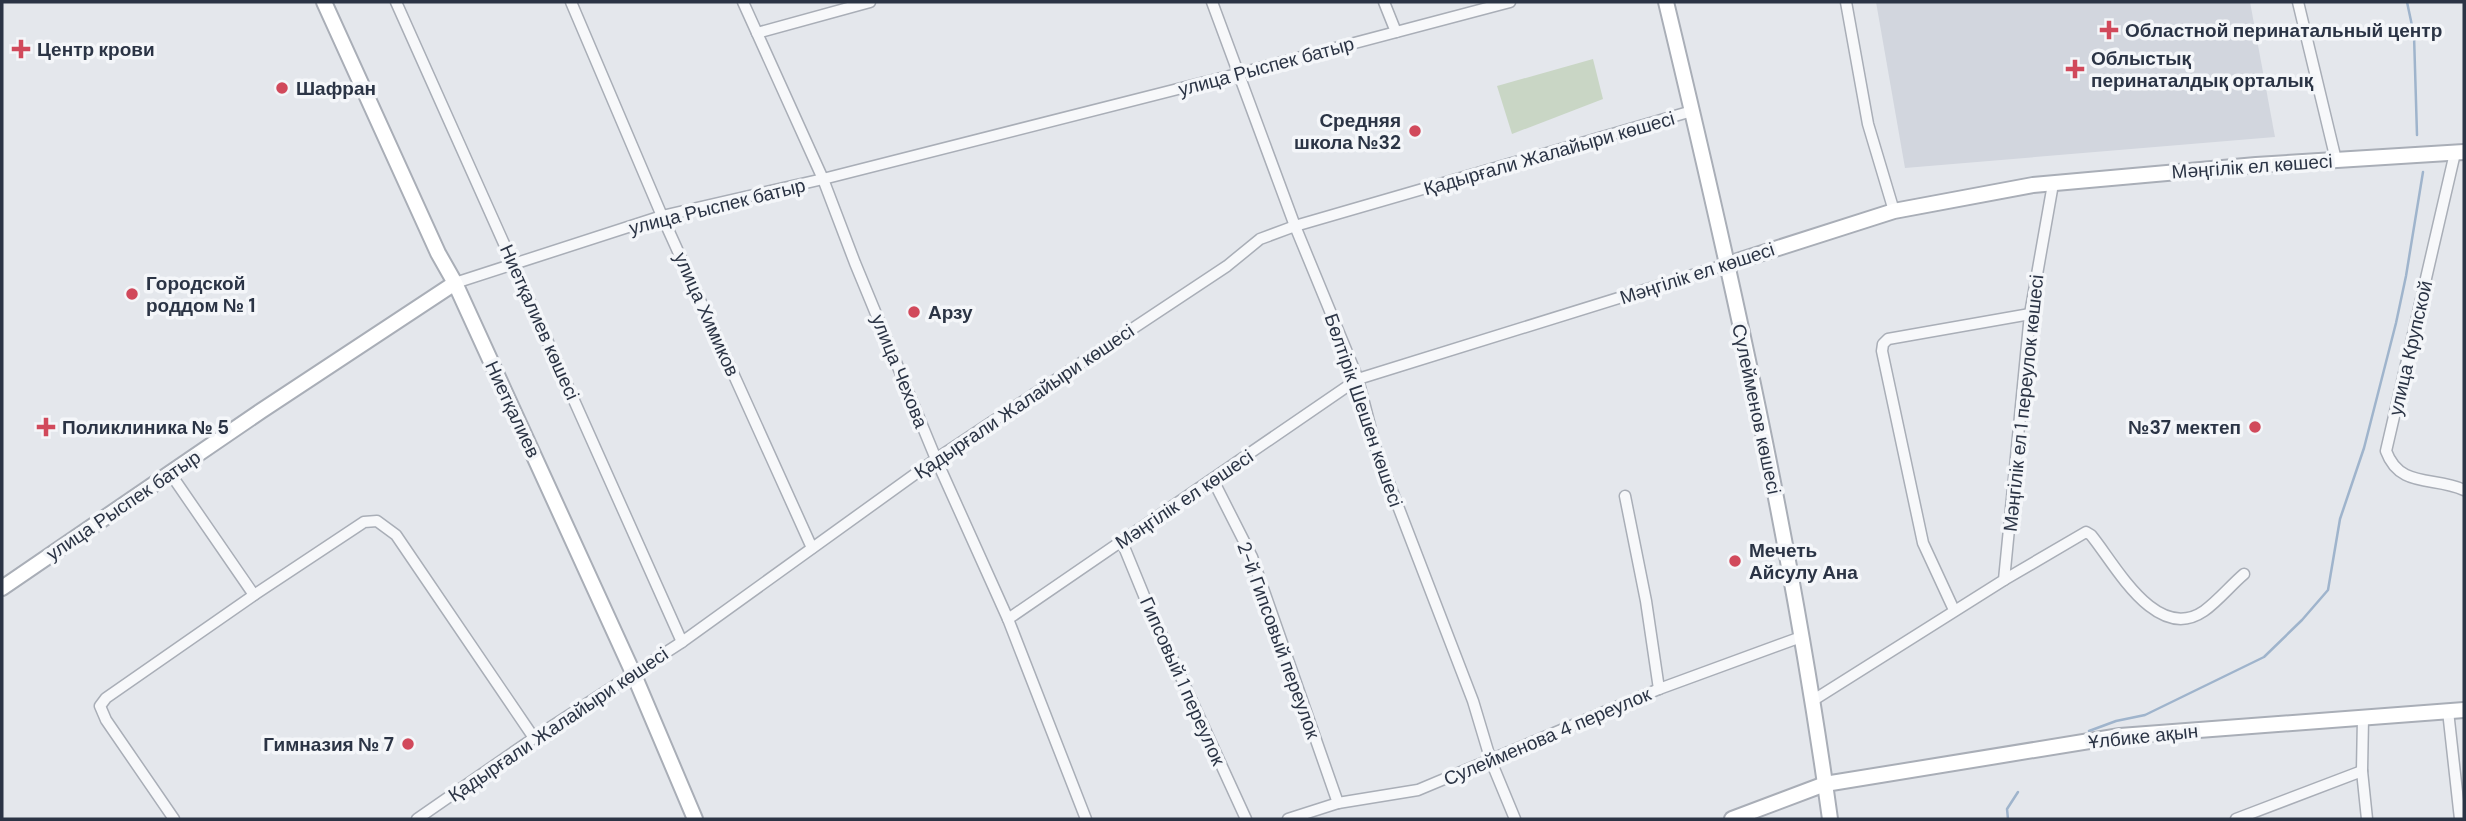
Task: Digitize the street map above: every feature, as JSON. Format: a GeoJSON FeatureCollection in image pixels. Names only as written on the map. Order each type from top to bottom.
{"type":"FeatureCollection","features":[{"type":"Feature","properties":{"kind":"street","name":"Ниетқалиев"},"geometry":{"type":"LineString","coordinates":[[324,2],[438,253],[456,283],[634,675],[695,819]]}},
{"type":"Feature","properties":{"kind":"street","name":"Ниетқалиев көшесі"},"geometry":{"type":"LineString","coordinates":[[396,2],[682,642]]}},
{"type":"Feature","properties":{"kind":"street","name":"улица Химиков"},"geometry":{"type":"LineString","coordinates":[[571,2],[663,216],[813,548]]}},
{"type":"Feature","properties":{"kind":"street","name":"улица Чехова"},"geometry":{"type":"LineString","coordinates":[[743,2],[823,178],[936,459],[1008,620],[1086,819]]}},
{"type":"Feature","properties":{"kind":"street"},"geometry":{"type":"LineString","coordinates":[[757,33],[870,2]]}},
{"type":"Feature","properties":{"kind":"street","name":"Бөлтірік Шешен көшесі"},"geometry":{"type":"LineString","coordinates":[[1212,2],[1295,226],[1358,379],[1376,449],[1473,701],[1491,761],[1515,819]]}},
{"type":"Feature","properties":{"kind":"street"},"geometry":{"type":"LineString","coordinates":[[1384,2],[1396,32]]}},
{"type":"Feature","properties":{"kind":"street","name":"улица Рыспек батыр"},"geometry":{"type":"LineString","coordinates":[[2,588],[456,283],[663,216],[1237,74],[1510,2]]}},
{"type":"Feature","properties":{"kind":"street","name":"Сүлейменов көшесі"},"geometry":{"type":"LineString","coordinates":[[1666,2],[1728,264],[1788,555],[1830,819]]}},
{"type":"Feature","properties":{"kind":"street"},"geometry":{"type":"LineString","coordinates":[[1846,2],[1868,124],[1894,211]]}},
{"type":"Feature","properties":{"kind":"street"},"geometry":{"type":"LineString","coordinates":[[2298,2],[2336,160]]}},
{"type":"Feature","properties":{"kind":"street","name":"Қадырғали Жалайыри көшесі"},"geometry":{"type":"LineString","coordinates":[[417,819],[534,738],[682,642],[936,459],[1227,266],[1260,239],[1295,226],[1692,111]]}},
{"type":"Feature","properties":{"kind":"street","name":"Мәңгілік ел көшесі"},"geometry":{"type":"LineString","coordinates":[[1008,620],[1358,379],[1894,211],[2033,186],[2200,169],[2460,153]]}},
{"type":"Feature","properties":{"kind":"street","name":"улица Крупской"},"geometry":{"type":"LineString","coordinates":[[2460,153],[2386,452],[2391,465],[2403,476],[2464,490]]}},
{"type":"Feature","properties":{"kind":"street","name":"Мәңгілік ел 1 переулок көшесі"},"geometry":{"type":"LineString","coordinates":[[2004,580],[2029,314],[2053,184]]}},
{"type":"Feature","properties":{"kind":"street"},"geometry":{"type":"LineString","coordinates":[[1954,610],[1923,543],[1882,351],[1883,344],[1888,339],[2029,314]]}},
{"type":"Feature","properties":{"kind":"street"},"geometry":{"type":"LineString","coordinates":[[170,473],[254,595]]}},
{"type":"Feature","properties":{"kind":"street","name":"2-й Гипсовый переулок"},"geometry":{"type":"LineString","coordinates":[[1213,480],[1252,557],[1338,803]]}},
{"type":"Feature","properties":{"kind":"street"},"geometry":{"type":"LineString","coordinates":[[1625,496],[1646,601],[1658,689]]}},
{"type":"Feature","properties":{"kind":"street"},"geometry":{"type":"LineString","coordinates":[[174,819],[106,720],[100,706],[106,698],[364,522],[377,521],[396,536],[534,738]]}},
{"type":"Feature","properties":{"kind":"street"},"geometry":{"type":"LineString","coordinates":[[1812,701],[1954,610],[2086,532],[2150,609],[2179,619],[2203,612],[2244,574]]}},
{"type":"Feature","properties":{"kind":"street","name":"Гипсовый 1 переулок"},"geometry":{"type":"LineString","coordinates":[[1122,542],[1147,603],[1246,819]]}},
{"type":"Feature","properties":{"kind":"street","name":"Сулейменова 4 переулок"},"geometry":{"type":"LineString","coordinates":[[1289,819],[1338,803],[1418,790],[1658,689],[1801,637]]}},
{"type":"Feature","properties":{"kind":"street","name":"Ұлбике ақын"},"geometry":{"type":"LineString","coordinates":[[1732,819],[1825,784],[2120,736],[2464,710]]}},
{"type":"Feature","properties":{"kind":"street"},"geometry":{"type":"LineString","coordinates":[[2448,711],[2460,819]]}},
{"type":"Feature","properties":{"kind":"street"},"geometry":{"type":"LineString","coordinates":[[2363,718],[2362,771],[2367,819]]}},
{"type":"Feature","properties":{"kind":"street"},"geometry":{"type":"LineString","coordinates":[[2236,819],[2362,771]]}},
{"type":"Feature","properties":{"kind":"shaded area","name":"Облыстық перинаталдық орталық"},"geometry":{"type":"Polygon","coordinates":[[[1876,2],[2250,2],[2275,137],[1905,168],[1876,2]]]}},
{"type":"Feature","properties":{"kind":"green space"},"geometry":{"type":"Polygon","coordinates":[[[1593,59],[1603,99],[1512,134],[1497,86],[1593,59]]]}},
{"type":"Feature","properties":{"kind":"waterway"},"geometry":{"type":"LineString","coordinates":[[2407,2],[2414,35],[2417,135]]}},
{"type":"Feature","properties":{"kind":"waterway"},"geometry":{"type":"LineString","coordinates":[[2089,731],[2116,721],[2145,715],[2264,657],[2328,590],[2340,519],[2364,448],[2396,323],[2423,172]]}},
{"type":"Feature","properties":{"kind":"waterway"},"geometry":{"type":"LineString","coordinates":[[2008,819],[2007,809],[2018,792]]}},
{"type":"Feature","properties":{"kind":"place","name":"Областной перинатальный центр"},"geometry":{"type":"Point","coordinates":[2109,30]}},
{"type":"Feature","properties":{"kind":"place","name":"Центр крови"},"geometry":{"type":"Point","coordinates":[21,49]}},
{"type":"Feature","properties":{"kind":"place","name":"Облыстық перинаталдық орталық"},"geometry":{"type":"Point","coordinates":[2075,69]}},
{"type":"Feature","properties":{"kind":"place","name":"Шафран"},"geometry":{"type":"Point","coordinates":[282,88]}},
{"type":"Feature","properties":{"kind":"place","name":"Средняя школа №32"},"geometry":{"type":"Point","coordinates":[1415,131]}},
{"type":"Feature","properties":{"kind":"place","name":"Городской роддом № 1"},"geometry":{"type":"Point","coordinates":[132,294]}},
{"type":"Feature","properties":{"kind":"place","name":"Арзу"},"geometry":{"type":"Point","coordinates":[914,312]}},
{"type":"Feature","properties":{"kind":"place","name":"Поликлиника № 5"},"geometry":{"type":"Point","coordinates":[46,427]}},
{"type":"Feature","properties":{"kind":"place","name":"№37 мектеп"},"geometry":{"type":"Point","coordinates":[2255,427]}},
{"type":"Feature","properties":{"kind":"place","name":"Мечеть Айсулу Ана"},"geometry":{"type":"Point","coordinates":[1735,561]}},
{"type":"Feature","properties":{"kind":"place","name":"Гимназия № 7"},"geometry":{"type":"Point","coordinates":[408,744]}}]}
